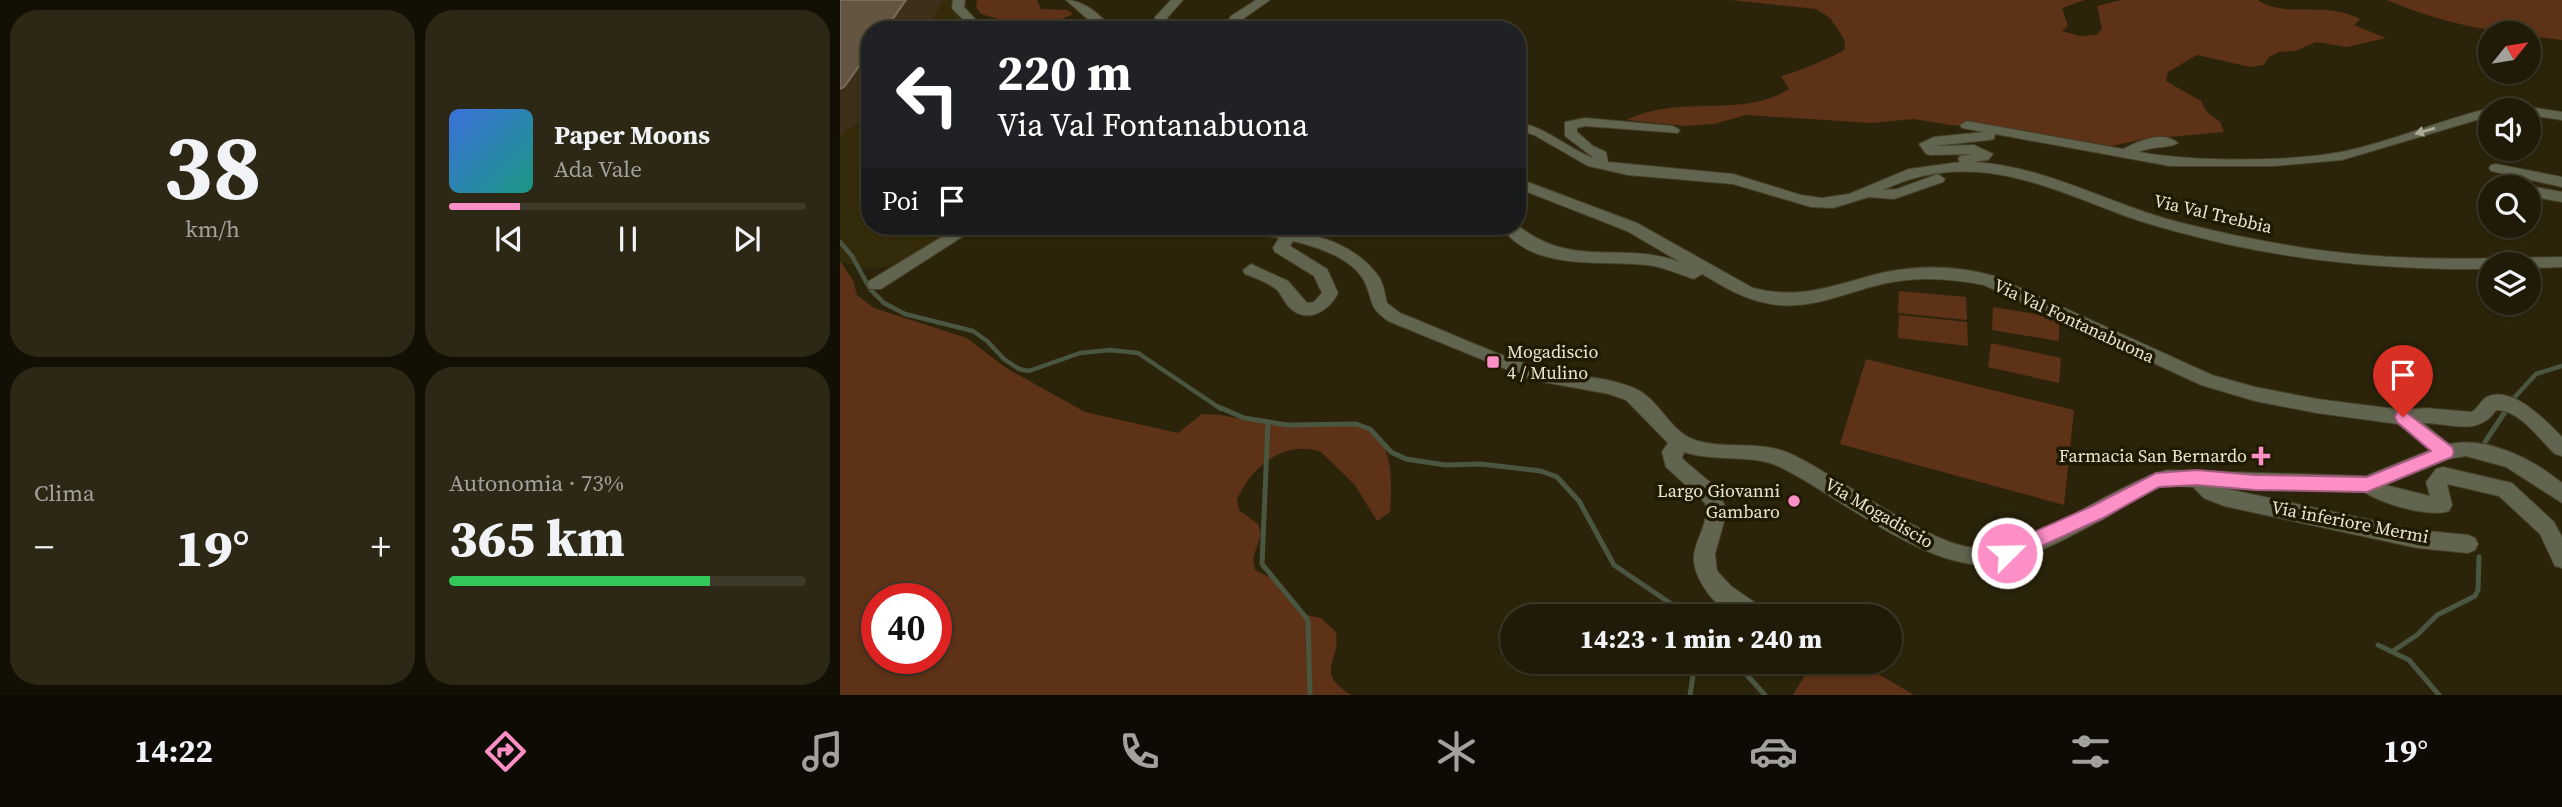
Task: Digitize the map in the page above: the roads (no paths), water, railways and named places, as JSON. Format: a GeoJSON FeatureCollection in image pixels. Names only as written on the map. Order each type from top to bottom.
{"type":"FeatureCollection","features":[{"type":"Feature","properties":{"kind":"street"},"geometry":{"type":"LineString","coordinates":[[959,0],[958,8],[972,21]]}},
{"type":"Feature","properties":{"kind":"street"},"geometry":{"type":"LineString","coordinates":[[1072,0],[1076,6],[1099,21]]}},
{"type":"Feature","properties":{"kind":"street"},"geometry":{"type":"LineString","coordinates":[[1161,21],[1161,17],[1177,0]]}},
{"type":"Feature","properties":{"kind":"street"},"geometry":{"type":"LineString","coordinates":[[1234,21],[1264,0]]}},
{"type":"Feature","properties":{"kind":"street"},"geometry":{"type":"LineString","coordinates":[[2541,113],[2562,116]]}},
{"type":"Feature","properties":{"kind":"street"},"geometry":{"type":"LineString","coordinates":[[1967,125],[2158,160],[2197,163],[2330,159],[2478,116]]}},
{"type":"Feature","properties":{"kind":"street"},"geometry":{"type":"LineString","coordinates":[[1599,165],[1602,156],[1575,139],[1568,130],[1570,125],[1585,122],[1673,131]]}},
{"type":"Feature","properties":{"kind":"street"},"geometry":{"type":"LineString","coordinates":[[1526,127],[1537,129],[1571,154],[1599,165],[1735,179],[1822,203],[1842,201],[1867,191],[1880,197],[1897,194],[1933,174],[1927,164],[1933,161],[1980,158],[1986,154],[1974,149],[1931,151],[1926,147],[1928,142],[1993,136],[1998,132]]}},
{"type":"Feature","properties":{"kind":"street"},"geometry":{"type":"LineString","coordinates":[[2126,153],[2148,143],[2163,140],[2171,144]]}},
{"type":"Feature","properties":{"kind":"street","name":"Via Val Trebbia"},"geometry":{"type":"LineString","coordinates":[[1867,191],[1901,176],[1933,174],[1967,166],[2028,174],[2136,215],[2178,227],[2309,255],[2438,264],[2562,262]]}},
{"type":"Feature","properties":{"kind":"street"},"geometry":{"type":"LineString","coordinates":[[2496,167],[2562,183]]}},
{"type":"Feature","properties":{"kind":"street","name":"Via Val Fontanabuona"},"geometry":{"type":"LineString","coordinates":[[1526,186],[1632,227],[1748,293],[1780,302],[1806,301],[1905,274],[1955,274],[1988,281],[2207,380],[2255,394],[2317,406],[2403,417],[2426,415],[2474,420],[2483,415],[2491,403],[2503,402],[2526,414],[2562,447]]}},
{"type":"Feature","properties":{"kind":"street"},"geometry":{"type":"LineString","coordinates":[[2541,193],[2562,197]]}},
{"type":"Feature","properties":{"kind":"street"},"geometry":{"type":"LineString","coordinates":[[875,285],[956,235]]}},
{"type":"Feature","properties":{"kind":"street"},"geometry":{"type":"LineString","coordinates":[[1251,270],[1282,285],[1294,302],[1303,309],[1313,309],[1324,303],[1330,293],[1321,273],[1281,248],[1299,235]]}},
{"type":"Feature","properties":{"kind":"street"},"geometry":{"type":"LineString","coordinates":[[1302,235],[1329,246],[1367,273],[1374,283],[1378,303],[1383,311],[1539,376],[1602,386],[1630,394],[1642,402],[1680,442],[1672,452],[1673,461],[1708,489],[1716,504],[1717,511],[1704,559],[1707,573],[1714,584],[1739,604]]}},
{"type":"Feature","properties":{"kind":"street"},"geometry":{"type":"LineString","coordinates":[[1519,235],[1557,256],[1652,261],[1675,264],[1705,279],[1714,275]]}},
{"type":"Feature","properties":{"kind":"street"},"geometry":{"type":"LineString","coordinates":[[2403,417],[2446,452]]}},
{"type":"Feature","properties":{"kind":"street","name":"Via Mogadiscio"},"geometry":{"type":"LineString","coordinates":[[1680,442],[1696,448],[1768,454],[1810,473],[1940,548],[1977,557],[2007,553],[2035,541],[2156,480],[2197,478],[2255,483],[2367,484],[2446,452],[2466,449],[2493,453],[2528,469],[2562,495]]}},
{"type":"Feature","properties":{"kind":"street"},"geometry":{"type":"LineString","coordinates":[[2367,484],[2381,493],[2436,506],[2442,505],[2436,482],[2443,475],[2499,486],[2512,494],[2547,528],[2562,559]]}},
{"type":"Feature","properties":{"kind":"street","name":"Via inferiore Mermi"},"geometry":{"type":"LineString","coordinates":[[2197,478],[2211,492],[2224,497],[2417,538],[2468,544]]}},
{"type":"Feature","properties":{"kind":"waterway"},"geometry":{"type":"LineString","coordinates":[[840,242],[852,256],[870,289],[884,303],[905,314],[973,331],[1019,369],[1029,371],[1080,353],[1110,350],[1138,353],[1221,409]]}},
{"type":"Feature","properties":{"kind":"waterway"},"geometry":{"type":"LineString","coordinates":[[2513,399],[2536,374],[2562,366]]}},
{"type":"Feature","properties":{"kind":"waterway"},"geometry":{"type":"LineString","coordinates":[[1219,407],[1244,418],[1287,425],[1356,424],[1370,429],[1391,452],[1406,459],[1445,465],[1481,464],[1541,471],[1557,477],[1579,501],[1614,565],[1671,604]]}},
{"type":"Feature","properties":{"kind":"waterway"},"geometry":{"type":"LineString","coordinates":[[2485,442],[2505,412]]}},
{"type":"Feature","properties":{"kind":"waterway"},"geometry":{"type":"LineString","coordinates":[[1268,422],[1262,564],[1308,620],[1310,695]]}},
{"type":"Feature","properties":{"kind":"waterway"},"geometry":{"type":"LineString","coordinates":[[2393,651],[2417,635],[2437,615],[2475,596],[2478,590],[2479,557]]}},
{"type":"Feature","properties":{"kind":"waterway"},"geometry":{"type":"LineString","coordinates":[[2378,645],[2409,660],[2439,695]]}},
{"type":"Feature","properties":{"kind":"waterway"},"geometry":{"type":"LineString","coordinates":[[1690,695],[1693,674]]}},
{"type":"Feature","properties":{"kind":"waterway"},"geometry":{"type":"LineString","coordinates":[[1746,674],[1765,695]]}},
{"type":"Feature","properties":{"kind":"place","name":"Mogadiscio 4 / Mulino"},"geometry":{"type":"Point","coordinates":[1493,362]}},
{"type":"Feature","properties":{"kind":"place","name":"Farmacia San Bernardo"},"geometry":{"type":"Point","coordinates":[2261,456]}},
{"type":"Feature","properties":{"kind":"place","name":"Largo Giovanni Gambaro"},"geometry":{"type":"Point","coordinates":[1794,501]}}]}
